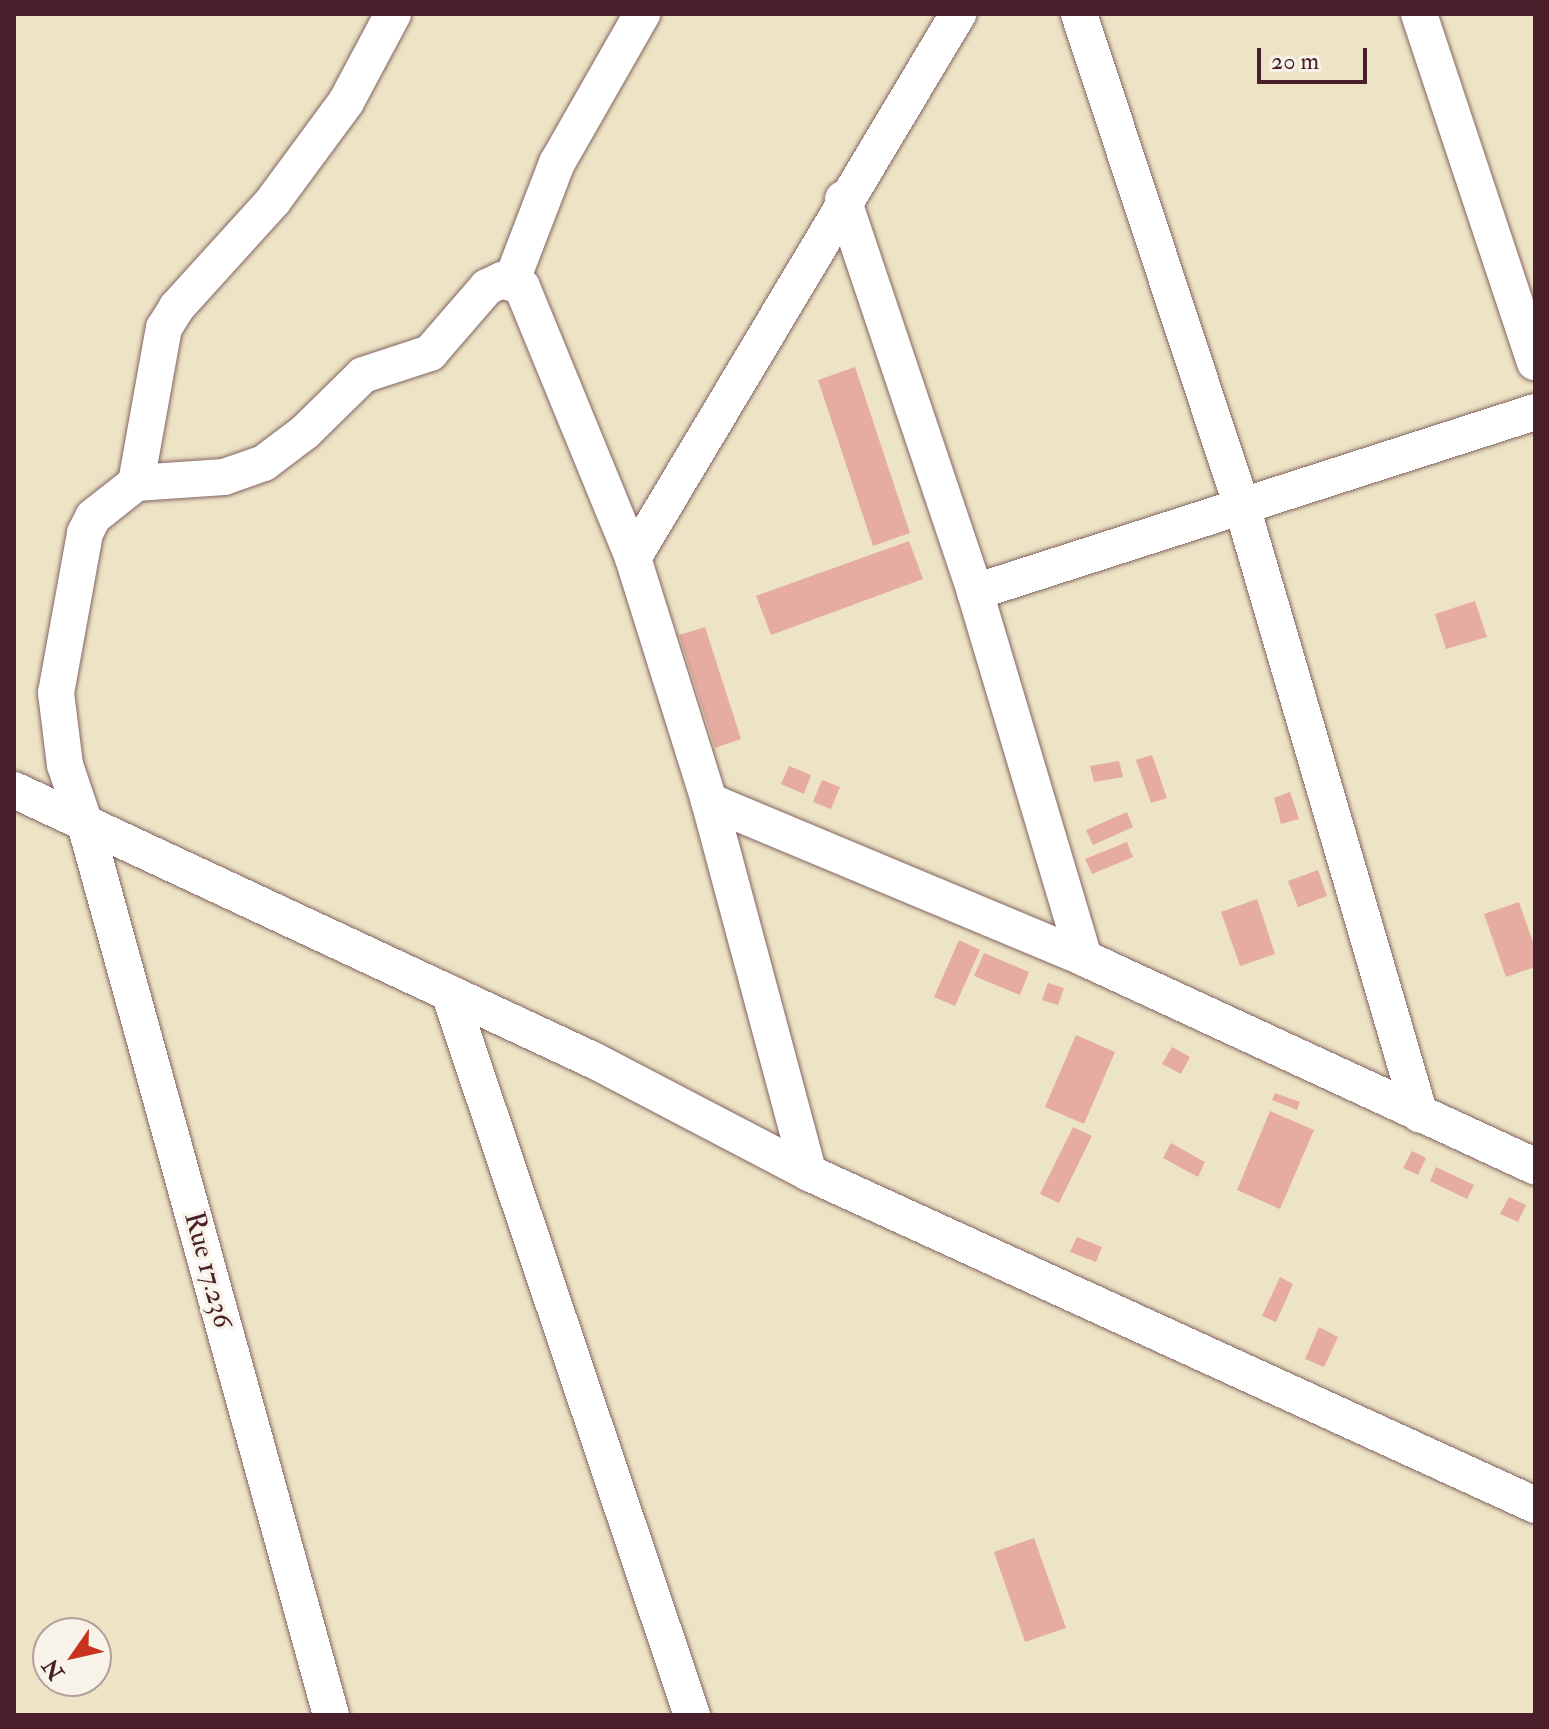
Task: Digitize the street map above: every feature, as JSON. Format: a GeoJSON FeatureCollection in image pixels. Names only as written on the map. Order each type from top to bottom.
{"type":"FeatureCollection","features":[{"type":"Feature","properties":{"kind":"street"},"geometry":{"type":"LineString","coordinates":[[393,14],[346,102],[273,201],[177,307],[164,328],[136,483],[224,477],[264,463],[305,432],[363,375],[430,353],[487,287],[512,280]]}},
{"type":"Feature","properties":{"kind":"street"},"geometry":{"type":"LineString","coordinates":[[512,280],[557,163],[642,14]]}},
{"type":"Feature","properties":{"kind":"street"},"geometry":{"type":"LineString","coordinates":[[633,558],[843,199],[958,14]]}},
{"type":"Feature","properties":{"kind":"street"},"geometry":{"type":"LineString","coordinates":[[1079,14],[1243,510],[1420,1115]]}},
{"type":"Feature","properties":{"kind":"street"},"geometry":{"type":"LineString","coordinates":[[1419,14],[1535,362]]}},
{"type":"Feature","properties":{"kind":"street"},"geometry":{"type":"LineString","coordinates":[[843,199],[975,592],[1084,958]]}},
{"type":"Feature","properties":{"kind":"street"},"geometry":{"type":"LineString","coordinates":[[512,280],[530,301],[633,558],[709,801],[809,1173]]}},
{"type":"Feature","properties":{"kind":"street"},"geometry":{"type":"LineString","coordinates":[[975,592],[1243,510],[1535,412]]}},
{"type":"Feature","properties":{"kind":"street","name":"Rue 17.236"},"geometry":{"type":"LineString","coordinates":[[136,483],[93,517],[85,533],[56,693],[65,765],[85,824],[331,1715]]}},
{"type":"Feature","properties":{"kind":"street"},"geometry":{"type":"LineString","coordinates":[[14,790],[449,993],[809,1173],[1535,1505]]}},
{"type":"Feature","properties":{"kind":"street"},"geometry":{"type":"LineString","coordinates":[[709,801],[1084,958],[1535,1166]]}},
{"type":"Feature","properties":{"kind":"street"},"geometry":{"type":"LineString","coordinates":[[449,993],[692,1715]]}},
{"type":"Feature","properties":{"kind":"building"},"geometry":{"type":"Polygon","coordinates":[[[855,367],[910,533],[873,546],[818,380],[855,367]]]}},
{"type":"Feature","properties":{"kind":"building"},"geometry":{"type":"Polygon","coordinates":[[[909,541],[923,579],[771,635],[756,596],[909,541]]]}},
{"type":"Feature","properties":{"kind":"building"},"geometry":{"type":"Polygon","coordinates":[[[1475,601],[1487,637],[1446,649],[1435,614],[1475,601]]]}},
{"type":"Feature","properties":{"kind":"building"},"geometry":{"type":"Polygon","coordinates":[[[705,627],[741,739],[715,748],[679,635],[705,627]]]}},
{"type":"Feature","properties":{"kind":"building"},"geometry":{"type":"Polygon","coordinates":[[[1152,755],[1167,798],[1151,803],[1136,760],[1152,755]]]}},
{"type":"Feature","properties":{"kind":"building"},"geometry":{"type":"Polygon","coordinates":[[[1119,761],[1123,777],[1094,782],[1090,766],[1119,761]]]}},
{"type":"Feature","properties":{"kind":"building"},"geometry":{"type":"Polygon","coordinates":[[[789,766],[811,775],[804,794],[781,784],[789,766]]]}},
{"type":"Feature","properties":{"kind":"building"},"geometry":{"type":"Polygon","coordinates":[[[822,780],[840,787],[831,809],[813,802],[822,780]]]}},
{"type":"Feature","properties":{"kind":"building"},"geometry":{"type":"Polygon","coordinates":[[[1290,792],[1299,819],[1281,824],[1274,798],[1290,792]]]}},
{"type":"Feature","properties":{"kind":"building"},"geometry":{"type":"Polygon","coordinates":[[[1127,812],[1133,827],[1093,845],[1086,830],[1127,812]]]}},
{"type":"Feature","properties":{"kind":"building"},"geometry":{"type":"Polygon","coordinates":[[[1127,842],[1133,857],[1092,874],[1085,859],[1127,842]]]}},
{"type":"Feature","properties":{"kind":"building"},"geometry":{"type":"Polygon","coordinates":[[[1318,870],[1327,896],[1298,907],[1288,881],[1318,870]]]}},
{"type":"Feature","properties":{"kind":"building"},"geometry":{"type":"Polygon","coordinates":[[[1257,899],[1275,954],[1240,966],[1221,912],[1257,899]]]}},
{"type":"Feature","properties":{"kind":"building"},"geometry":{"type":"Polygon","coordinates":[[[1519,902],[1535,948],[1535,967],[1506,977],[1484,914],[1519,902]]]}},
{"type":"Feature","properties":{"kind":"building"},"geometry":{"type":"Polygon","coordinates":[[[959,940],[980,950],[955,1006],[934,997],[959,940]]]}},
{"type":"Feature","properties":{"kind":"building"},"geometry":{"type":"Polygon","coordinates":[[[984,953],[1029,972],[1020,995],[974,976],[984,953]]]}},
{"type":"Feature","properties":{"kind":"building"},"geometry":{"type":"Polygon","coordinates":[[[1048,983],[1064,988],[1058,1005],[1042,1000],[1048,983]]]}},
{"type":"Feature","properties":{"kind":"building"},"geometry":{"type":"Polygon","coordinates":[[[1076,1035],[1115,1052],[1084,1124],[1045,1107],[1076,1035]]]}},
{"type":"Feature","properties":{"kind":"building"},"geometry":{"type":"Polygon","coordinates":[[[1172,1047],[1190,1057],[1181,1074],[1162,1064],[1172,1047]]]}},
{"type":"Feature","properties":{"kind":"building"},"geometry":{"type":"Polygon","coordinates":[[[1275,1093],[1300,1102],[1297,1110],[1272,1100],[1275,1093]]]}},
{"type":"Feature","properties":{"kind":"building"},"geometry":{"type":"Polygon","coordinates":[[[1270,1111],[1314,1130],[1280,1209],[1237,1190],[1270,1111]]]}},
{"type":"Feature","properties":{"kind":"building"},"geometry":{"type":"Polygon","coordinates":[[[1073,1127],[1092,1136],[1059,1203],[1040,1194],[1073,1127]]]}},
{"type":"Feature","properties":{"kind":"building"},"geometry":{"type":"Polygon","coordinates":[[[1171,1143],[1205,1162],[1198,1177],[1163,1158],[1171,1143]]]}},
{"type":"Feature","properties":{"kind":"building"},"geometry":{"type":"Polygon","coordinates":[[[1412,1151],[1426,1158],[1418,1175],[1403,1168],[1412,1151]]]}},
{"type":"Feature","properties":{"kind":"building"},"geometry":{"type":"Polygon","coordinates":[[[1436,1167],[1474,1185],[1467,1199],[1430,1181],[1436,1167]]]}},
{"type":"Feature","properties":{"kind":"building"},"geometry":{"type":"Polygon","coordinates":[[[1509,1197],[1526,1205],[1518,1222],[1500,1214],[1509,1197]]]}},
{"type":"Feature","properties":{"kind":"building"},"geometry":{"type":"Polygon","coordinates":[[[1077,1237],[1102,1247],[1096,1262],[1070,1252],[1077,1237]]]}},
{"type":"Feature","properties":{"kind":"building"},"geometry":{"type":"Polygon","coordinates":[[[1280,1277],[1293,1284],[1276,1322],[1262,1316],[1280,1277]]]}},
{"type":"Feature","properties":{"kind":"building"},"geometry":{"type":"Polygon","coordinates":[[[1319,1327],[1338,1337],[1324,1367],[1305,1359],[1319,1327]]]}},
{"type":"Feature","properties":{"kind":"building"},"geometry":{"type":"Polygon","coordinates":[[[1034,1538],[1066,1628],[1025,1642],[994,1552],[1034,1538]]]}}]}
